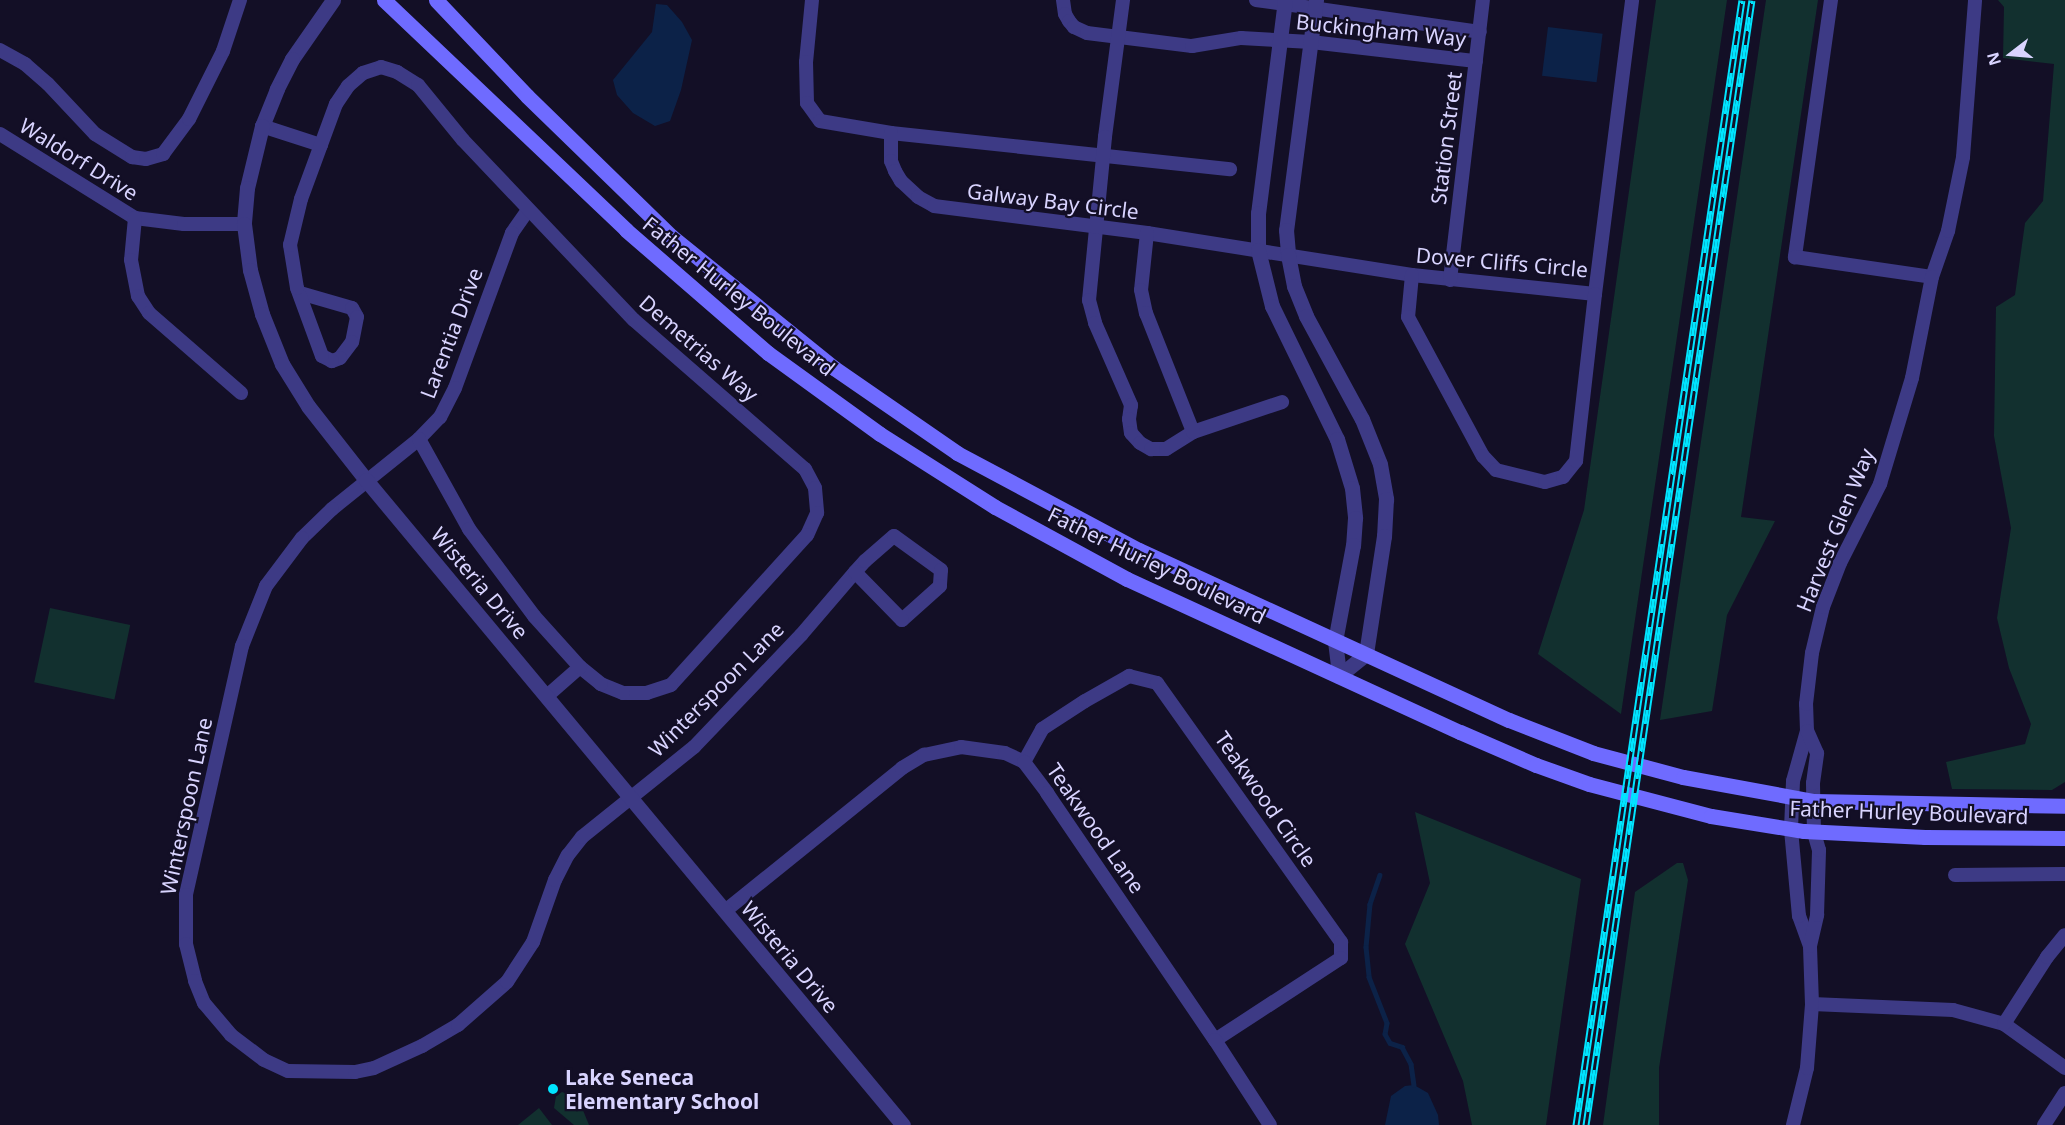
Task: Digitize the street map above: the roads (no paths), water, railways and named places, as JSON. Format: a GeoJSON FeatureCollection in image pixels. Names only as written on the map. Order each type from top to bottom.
{"type":"FeatureCollection","features":[{"type":"Feature","properties":{"kind":"main road","name":"Father Hurley Boulevard"},"geometry":{"type":"LineString","coordinates":[[384,0],[635,238],[768,353],[880,434],[995,507],[1127,579],[1536,765],[1589,784],[1678,808],[1814,832],[1925,837],[2065,838]]}},
{"type":"Feature","properties":{"kind":"main road","name":"Father Hurley Boulevard"},"geometry":{"type":"LineString","coordinates":[[436,0],[528,96],[671,236],[834,368],[957,453],[1139,550],[1509,720],[1593,753],[1683,777],[1814,801],[2065,806]]}},
{"type":"Feature","properties":{"kind":"street"},"geometry":{"type":"LineString","coordinates":[[0,50],[25,64],[48,84],[95,134],[132,157],[146,159],[163,154],[189,119],[223,51],[240,0]]}},
{"type":"Feature","properties":{"kind":"street","name":"Wisteria Drive"},"geometry":{"type":"LineString","coordinates":[[333,0],[292,59],[262,126],[247,188],[244,224],[250,270],[282,364],[308,406],[366,480],[903,1125]]}},
{"type":"Feature","properties":{"kind":"street"},"geometry":{"type":"LineString","coordinates":[[812,0],[806,62],[807,103],[820,121],[891,132],[1230,169]]}},
{"type":"Feature","properties":{"kind":"street","name":"Buckingham Way"},"geometry":{"type":"LineString","coordinates":[[1063,0],[1065,14],[1074,27],[1087,33],[1192,46],[1241,38],[1311,42],[1476,62]]}},
{"type":"Feature","properties":{"kind":"street"},"geometry":{"type":"LineString","coordinates":[[1122,0],[1095,226],[1089,300],[1095,323],[1131,405],[1129,418],[1131,433],[1140,443],[1151,449],[1166,449],[1193,432],[1282,402]]}},
{"type":"Feature","properties":{"kind":"street","name":"Buckingham Way"},"geometry":{"type":"LineString","coordinates":[[1256,0],[1315,5],[1480,32]]}},
{"type":"Feature","properties":{"kind":"street","name":"Station Street"},"geometry":{"type":"LineString","coordinates":[[1450,280],[1484,0]]}},
{"type":"Feature","properties":{"kind":"street","name":"Dover Cliffs Circle"},"geometry":{"type":"LineString","coordinates":[[1258,250],[1450,280],[1594,294],[1632,0]]}},
{"type":"Feature","properties":{"kind":"street"},"geometry":{"type":"LineString","coordinates":[[1832,0],[1795,256],[1932,277]]}},
{"type":"Feature","properties":{"kind":"street","name":"Harvest Glen Way"},"geometry":{"type":"LineString","coordinates":[[1810,946],[1799,916],[1791,829],[1793,781],[1807,731],[1806,704],[1812,653],[1823,607],[1840,563],[1880,484],[1912,378],[1932,277],[1948,231],[1963,157],[1975,0]]}},
{"type":"Feature","properties":{"kind":"street"},"geometry":{"type":"LineString","coordinates":[[1285,3],[1258,213],[1258,250],[1262,277],[1272,306],[1337,439],[1352,488],[1353,545],[1335,641],[1339,676]]}},
{"type":"Feature","properties":{"kind":"street"},"geometry":{"type":"LineString","coordinates":[[1315,5],[1286,230],[1288,255],[1294,286],[1306,316],[1362,419],[1380,464],[1386,499],[1384,536],[1366,654],[1339,676]]}},
{"type":"Feature","properties":{"kind":"street","name":"Demetrias Way"},"geometry":{"type":"LineString","coordinates":[[300,293],[352,308],[357,316],[352,342],[340,358],[332,361],[322,356],[300,293],[290,245],[301,199],[336,104],[348,86],[363,73],[381,67],[396,72],[418,85],[463,140],[634,320],[805,468],[815,488],[817,513],[807,535],[671,685],[647,693],[623,693],[601,684],[580,667],[534,616],[469,529],[420,439]]}},
{"type":"Feature","properties":{"kind":"street"},"geometry":{"type":"LineString","coordinates":[[262,126],[321,145]]}},
{"type":"Feature","properties":{"kind":"street","name":"Galway Bay Circle"},"geometry":{"type":"LineString","coordinates":[[891,132],[891,162],[895,171],[901,181],[926,203],[943,208],[1095,226],[1258,250]]}},
{"type":"Feature","properties":{"kind":"street","name":"Waldorf Drive"},"geometry":{"type":"LineString","coordinates":[[0,134],[135,218],[184,224],[244,224]]}},
{"type":"Feature","properties":{"kind":"street","name":"Larentia Drive"},"geometry":{"type":"LineString","coordinates":[[366,480],[420,439],[440,417],[455,388],[512,232],[528,210]]}},
{"type":"Feature","properties":{"kind":"street"},"geometry":{"type":"LineString","coordinates":[[135,218],[131,260],[138,296],[149,313],[241,393]]}},
{"type":"Feature","properties":{"kind":"street"},"geometry":{"type":"LineString","coordinates":[[1147,233],[1141,290],[1146,313],[1193,432]]}},
{"type":"Feature","properties":{"kind":"street"},"geometry":{"type":"LineString","coordinates":[[1412,275],[1407,317],[1483,456],[1496,470],[1545,482],[1563,477],[1576,461],[1594,294]]}},
{"type":"Feature","properties":{"kind":"street","name":"Winterspoon Lane"},"geometry":{"type":"LineString","coordinates":[[366,480],[302,538],[266,586],[242,645],[186,895],[186,944],[195,981],[204,1003],[231,1035],[264,1060],[288,1071],[354,1072],[374,1068],[423,1046],[475,1012],[507,982],[533,942],[555,880],[568,855],[582,837],[694,747],[801,635],[855,572],[894,536],[941,570],[940,586],[902,620],[855,572]]}},
{"type":"Feature","properties":{"kind":"street"},"geometry":{"type":"LineString","coordinates":[[547,696],[580,667]]}},
{"type":"Feature","properties":{"kind":"street","name":"Teakwood Circle"},"geometry":{"type":"LineString","coordinates":[[1024,762],[1042,729],[1084,701],[1129,676],[1157,683],[1341,942],[1341,958],[1215,1040]]}},
{"type":"Feature","properties":{"kind":"street","name":"Harvest Glen Way"},"geometry":{"type":"LineString","coordinates":[[1807,731],[1816,753],[1814,832],[1818,850],[1817,915],[1810,946]]}},
{"type":"Feature","properties":{"kind":"street","name":"Teakwood Lane"},"geometry":{"type":"LineString","coordinates":[[725,911],[902,768],[924,755],[962,747],[1005,753],[1024,762],[1215,1040],[1270,1125]]}},
{"type":"Feature","properties":{"kind":"street"},"geometry":{"type":"LineString","coordinates":[[1955,875],[2065,874]]}},
{"type":"Feature","properties":{"kind":"street"},"geometry":{"type":"LineString","coordinates":[[2004,1024],[2047,957],[2065,935]]}},
{"type":"Feature","properties":{"kind":"street"},"geometry":{"type":"LineString","coordinates":[[1793,1125],[1807,1068],[1812,1004],[1810,946]]}},
{"type":"Feature","properties":{"kind":"street"},"geometry":{"type":"LineString","coordinates":[[1812,1004],[1953,1010],[2004,1024],[2065,1068]]}},
{"type":"Feature","properties":{"kind":"street"},"geometry":{"type":"LineString","coordinates":[[2044,1125],[2065,1093]]}},
{"type":"Feature","properties":{"kind":"water"},"geometry":{"type":"Polygon","coordinates":[[[656,4],[667,5],[682,22],[692,40],[681,90],[670,121],[655,126],[633,113],[617,95],[613,80],[652,32],[656,4]]]}},
{"type":"Feature","properties":{"kind":"water"},"geometry":{"type":"Polygon","coordinates":[[[1548,27],[1603,34],[1597,82],[1542,76],[1548,27]]]}},
{"type":"Feature","properties":{"kind":"water"},"geometry":{"type":"Polygon","coordinates":[[[1414,1085],[1428,1093],[1438,1115],[1439,1125],[1385,1125],[1391,1096],[1405,1086],[1414,1085]]]}},
{"type":"Feature","properties":{"kind":"waterway"},"geometry":{"type":"LineString","coordinates":[[1380,875],[1370,904],[1366,947],[1369,977],[1387,1023],[1385,1034],[1390,1043],[1402,1047],[1411,1064],[1414,1085]]}},
{"type":"Feature","properties":{"kind":"railway"},"geometry":{"type":"LineString","coordinates":[[1576,1125],[1742,0]]}},
{"type":"Feature","properties":{"kind":"railway"},"geometry":{"type":"LineString","coordinates":[[1586,1125],[1752,0]]}},
{"type":"Feature","properties":{"kind":"place","name":"Lake Seneca Elementary School"},"geometry":{"type":"Point","coordinates":[553,1089]}}]}
